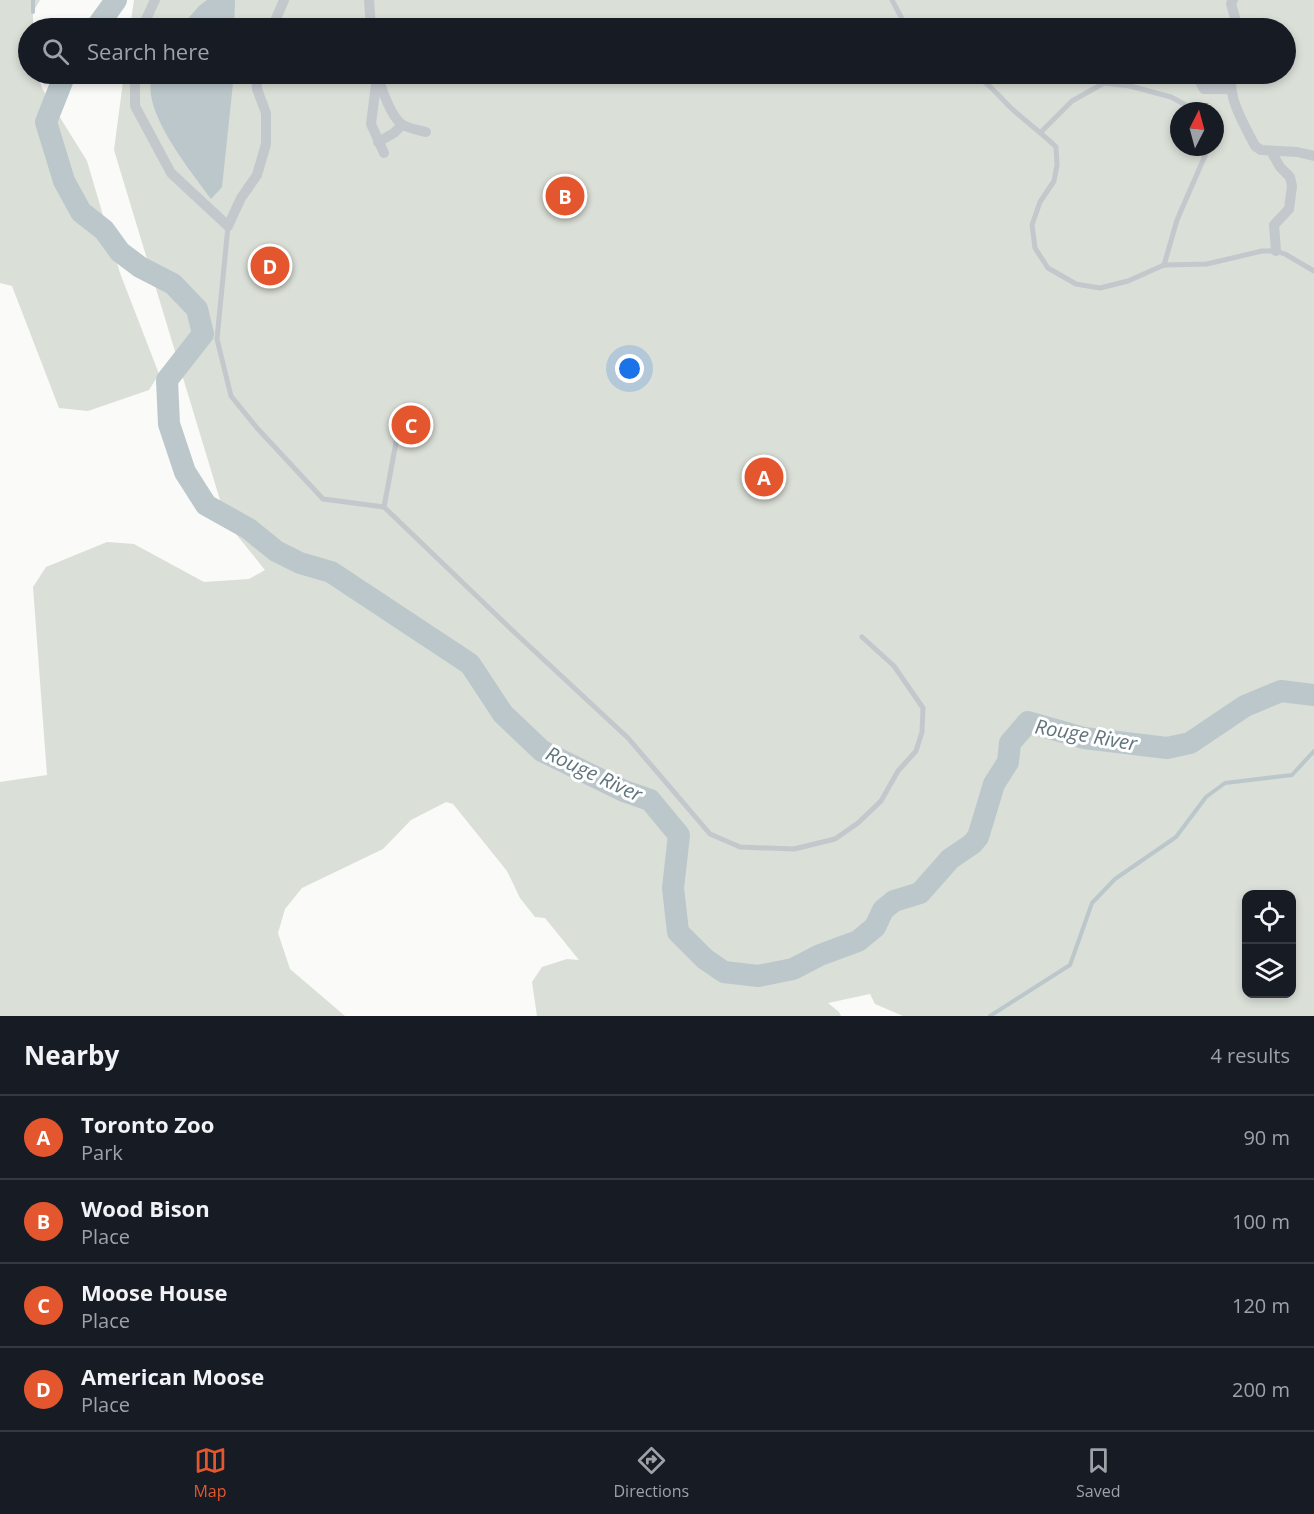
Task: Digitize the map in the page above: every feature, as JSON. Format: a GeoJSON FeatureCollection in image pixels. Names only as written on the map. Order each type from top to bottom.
{"type":"FeatureCollection","features":[{"type":"Feature","properties":{"kind":"street"},"geometry":{"type":"LineString","coordinates":[[147,18],[155,0]]}},
{"type":"Feature","properties":{"kind":"street"},"geometry":{"type":"LineString","coordinates":[[276,18],[284,0]]}},
{"type":"Feature","properties":{"kind":"street"},"geometry":{"type":"LineString","coordinates":[[369,0],[370,18]]}},
{"type":"Feature","properties":{"kind":"street"},"geometry":{"type":"LineString","coordinates":[[1233,0],[1231,4],[1235,18]]}},
{"type":"Feature","properties":{"kind":"street"},"geometry":{"type":"LineString","coordinates":[[135,84],[135,106],[171,173],[228,226],[241,198],[257,175],[266,144],[266,113],[257,84]]}},
{"type":"Feature","properties":{"kind":"street"},"geometry":{"type":"LineString","coordinates":[[376,84],[371,124],[384,153]]}},
{"type":"Feature","properties":{"kind":"street"},"geometry":{"type":"LineString","coordinates":[[380,84],[397,120],[402,125],[426,132]]}},
{"type":"Feature","properties":{"kind":"street"},"geometry":{"type":"LineString","coordinates":[[1201,84],[1203,89],[1230,89]]}},
{"type":"Feature","properties":{"kind":"street"},"geometry":{"type":"LineString","coordinates":[[1231,84],[1233,100],[1255,146],[1261,150],[1297,152],[1314,156]]}},
{"type":"Feature","properties":{"kind":"street"},"geometry":{"type":"LineString","coordinates":[[378,142],[394,133],[402,125]]}},
{"type":"Feature","properties":{"kind":"street"},"geometry":{"type":"LineString","coordinates":[[1271,151],[1280,167],[1290,177],[1292,186],[1289,209],[1274,225],[1276,251]]}},
{"type":"Feature","properties":{"kind":"lane"},"geometry":{"type":"LineString","coordinates":[[892,0],[902,18]]}},
{"type":"Feature","properties":{"kind":"lane"},"geometry":{"type":"LineString","coordinates":[[990,84],[1009,107],[1056,147],[1057,165],[1054,181],[1040,202],[1032,225],[1035,248],[1048,268],[1076,284],[1100,288],[1128,280],[1164,265],[1207,264],[1262,251],[1276,251],[1314,271]]}},
{"type":"Feature","properties":{"kind":"lane"},"geometry":{"type":"LineString","coordinates":[[1041,132],[1072,101],[1102,84]]}},
{"type":"Feature","properties":{"kind":"lane"},"geometry":{"type":"LineString","coordinates":[[1113,84],[1130,86],[1171,97],[1180,102]]}},
{"type":"Feature","properties":{"kind":"lane"},"geometry":{"type":"LineString","coordinates":[[1164,265],[1177,220],[1205,156]]}},
{"type":"Feature","properties":{"kind":"lane"},"geometry":{"type":"LineString","coordinates":[[228,226],[217,339],[231,396],[257,428],[323,499],[384,507],[628,738],[710,834],[740,848],[794,849],[835,839],[858,823],[881,801],[898,771],[916,752],[922,732],[923,708],[894,666],[862,637]]}},
{"type":"Feature","properties":{"kind":"lane"},"geometry":{"type":"LineString","coordinates":[[384,507],[397,437]]}},
{"type":"Feature","properties":{"kind":"shaded area"},"geometry":{"type":"Polygon","coordinates":[[[0,0],[40,0],[33,12],[33,18],[18,18],[18,84],[41,84],[87,161],[120,273],[159,374],[149,390],[88,411],[59,408],[12,286],[0,283],[0,0]]]}},
{"type":"Feature","properties":{"kind":"shaded area"},"geometry":{"type":"Polygon","coordinates":[[[134,0],[1314,0],[1314,1016],[903,1016],[875,1004],[870,994],[828,1003],[841,1016],[537,1016],[532,982],[542,967],[567,959],[579,960],[545,918],[535,917],[520,898],[507,871],[453,804],[446,802],[411,820],[383,849],[302,888],[285,909],[278,933],[290,969],[345,1016],[0,1016],[0,782],[47,775],[33,587],[46,567],[107,542],[134,544],[204,582],[249,579],[265,570],[227,523],[114,150],[123,84],[1296,84],[1296,18],[131,18],[134,0]]]}},
{"type":"Feature","properties":{"kind":"shaded area"},"geometry":{"type":"Polygon","coordinates":[[[207,0],[235,0],[234,18],[189,18],[207,0]]]}},
{"type":"Feature","properties":{"kind":"shaded area"},"geometry":{"type":"Polygon","coordinates":[[[151,84],[233,84],[222,187],[211,199],[169,139],[153,104],[151,84]]]}},
{"type":"Feature","properties":{"kind":"waterway"},"geometry":{"type":"LineString","coordinates":[[33,0],[33,12]]}},
{"type":"Feature","properties":{"kind":"waterway","name":"Rouge River"},"geometry":{"type":"LineString","coordinates":[[103,18],[116,0]]}},
{"type":"Feature","properties":{"kind":"waterway","name":"Rouge River"},"geometry":{"type":"LineString","coordinates":[[61,84],[46,122],[64,181],[81,212],[104,230],[120,252],[140,267],[173,284],[197,309],[203,334],[167,380],[169,424],[185,472],[206,505],[249,529],[276,551],[300,563],[331,572],[470,664],[503,714],[542,751],[624,791],[650,800],[679,835],[673,888],[678,932],[705,959],[724,972],[758,976],[793,969],[820,955],[858,941],[875,927],[883,910],[894,901],[920,893],[950,859],[978,837],[994,784],[1008,762],[1010,743],[1028,722],[1084,738],[1167,748],[1190,743],[1245,706],[1281,691],[1314,695]]}},
{"type":"Feature","properties":{"kind":"waterway"},"geometry":{"type":"LineString","coordinates":[[990,1016],[1070,965],[1092,903],[1115,879],[1176,837],[1206,797],[1225,783],[1292,775],[1314,751]]}},
{"type":"Feature","properties":{"kind":"place","name":"Wood Bison"},"geometry":{"type":"Point","coordinates":[565,196]}},
{"type":"Feature","properties":{"kind":"place","name":"American Moose"},"geometry":{"type":"Point","coordinates":[270,266]}},
{"type":"Feature","properties":{"kind":"place","name":"Moose House"},"geometry":{"type":"Point","coordinates":[411,425]}},
{"type":"Feature","properties":{"kind":"place","name":"Toronto Zoo"},"geometry":{"type":"Point","coordinates":[764,477]}}]}
